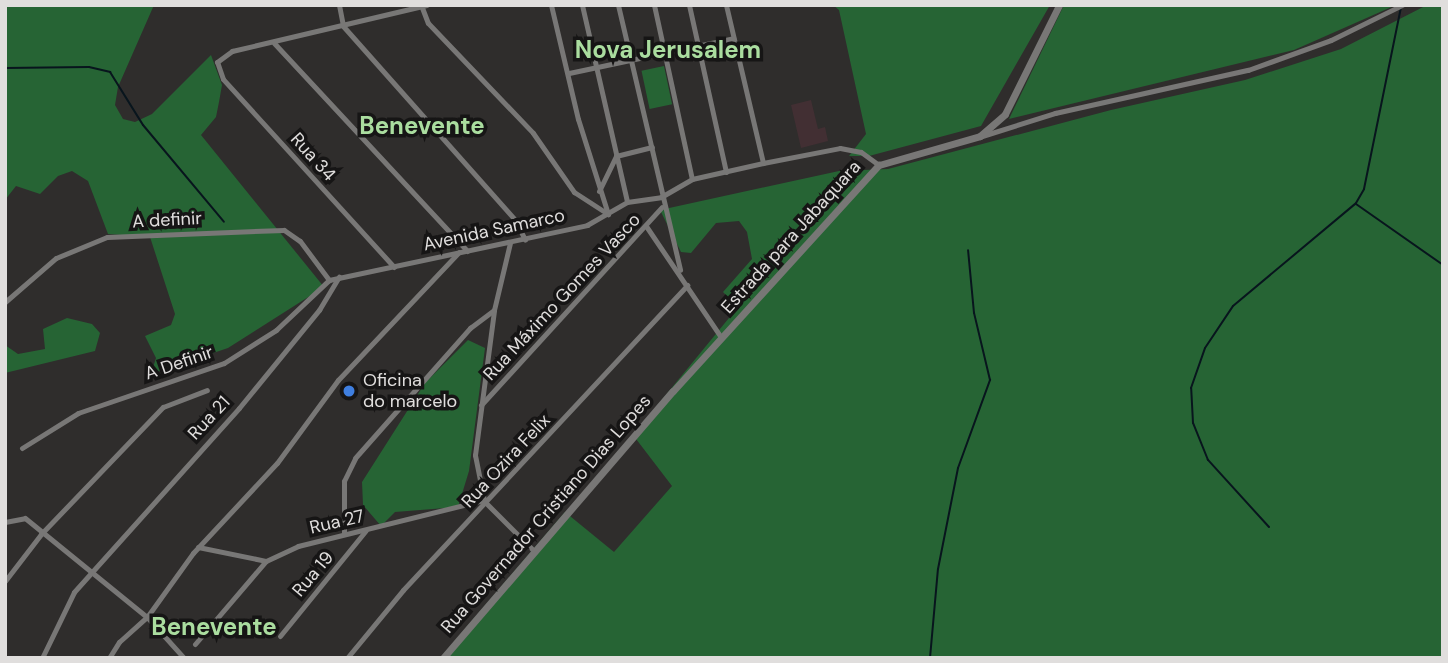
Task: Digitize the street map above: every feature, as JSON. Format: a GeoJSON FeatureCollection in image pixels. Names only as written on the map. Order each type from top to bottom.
{"type":"FeatureCollection","features":[{"type":"Feature","properties":{"kind":"street"},"geometry":{"type":"LineString","coordinates":[[339,5],[343,26],[515,220],[525,240]]}},
{"type":"Feature","properties":{"kind":"street"},"geometry":{"type":"LineString","coordinates":[[551,5],[599,191],[608,214]]}},
{"type":"Feature","properties":{"kind":"street"},"geometry":{"type":"LineString","coordinates":[[582,5],[627,202]]}},
{"type":"Feature","properties":{"kind":"street","name":"Estrada para Jabaquara"},"geometry":{"type":"LineString","coordinates":[[618,5],[652,147],[662,206],[680,270],[721,337]]}},
{"type":"Feature","properties":{"kind":"street"},"geometry":{"type":"LineString","coordinates":[[654,5],[692,179]]}},
{"type":"Feature","properties":{"kind":"street"},"geometry":{"type":"LineString","coordinates":[[689,5],[726,172]]}},
{"type":"Feature","properties":{"kind":"street"},"geometry":{"type":"LineString","coordinates":[[726,5],[764,163]]}},
{"type":"Feature","properties":{"kind":"street","name":"Estrada para Jabaquara"},"geometry":{"type":"LineString","coordinates":[[673,391],[878,165],[980,136],[1016,99],[1059,5]]}},
{"type":"Feature","properties":{"kind":"street"},"geometry":{"type":"LineString","coordinates":[[980,136],[1055,113],[1248,70],[1331,40],[1402,5]]}},
{"type":"Feature","properties":{"kind":"street"},"geometry":{"type":"LineString","coordinates":[[467,251],[274,43],[423,6],[431,27],[533,133],[574,192],[608,214]]}},
{"type":"Feature","properties":{"kind":"street"},"geometry":{"type":"LineString","coordinates":[[569,73],[733,38]]}},
{"type":"Feature","properties":{"kind":"street","name":"Rua 34"},"geometry":{"type":"LineString","coordinates":[[274,43],[226,52],[217,62],[223,79],[394,267]]}},
{"type":"Feature","properties":{"kind":"street"},"geometry":{"type":"LineString","coordinates":[[616,156],[652,147]]}},
{"type":"Feature","properties":{"kind":"street"},"geometry":{"type":"LineString","coordinates":[[661,197],[692,179],[839,148],[861,152],[878,165]]}},
{"type":"Feature","properties":{"kind":"street"},"geometry":{"type":"LineString","coordinates":[[599,191],[616,156]]}},
{"type":"Feature","properties":{"kind":"street","name":"Avenida Samarco"},"geometry":{"type":"LineString","coordinates":[[328,280],[587,225],[627,202],[661,197]]}},
{"type":"Feature","properties":{"kind":"street","name":"Rua Máximo Gomes Vasco"},"geometry":{"type":"LineString","coordinates":[[481,405],[662,206]]}},
{"type":"Feature","properties":{"kind":"street","name":"Estrada para Jabaquara"},"geometry":{"type":"LineString","coordinates":[[646,226],[680,270]]}},
{"type":"Feature","properties":{"kind":"street","name":"A definir"},"geometry":{"type":"LineString","coordinates":[[5,302],[56,258],[107,237],[284,230],[300,241],[328,280]]}},
{"type":"Feature","properties":{"kind":"street"},"geometry":{"type":"LineString","coordinates":[[510,243],[494,310],[475,455],[486,502],[535,552]]}},
{"type":"Feature","properties":{"kind":"street"},"geometry":{"type":"LineString","coordinates":[[109,658],[119,642],[147,617],[198,547],[277,463],[338,380],[458,252]]}},
{"type":"Feature","properties":{"kind":"street","name":"Rua 21"},"geometry":{"type":"LineString","coordinates":[[42,658],[69,598],[271,369],[324,305],[339,277]]}},
{"type":"Feature","properties":{"kind":"street","name":"A Definir"},"geometry":{"type":"LineString","coordinates":[[22,448],[78,414],[224,363],[276,330],[328,280]]}},
{"type":"Feature","properties":{"kind":"street","name":"Rua Ozira Felix"},"geometry":{"type":"LineString","coordinates":[[347,658],[403,590],[687,285]]}},
{"type":"Feature","properties":{"kind":"street"},"geometry":{"type":"LineString","coordinates":[[344,534],[344,481],[355,457],[470,328],[494,310]]}},
{"type":"Feature","properties":{"kind":"street"},"geometry":{"type":"LineString","coordinates":[[5,581],[41,534],[163,407],[207,390]]}},
{"type":"Feature","properties":{"kind":"street","name":"Rua Governador Cristiano Dias Lopes"},"geometry":{"type":"LineString","coordinates":[[443,658],[673,391]]}},
{"type":"Feature","properties":{"kind":"street","name":"Rua 27"},"geometry":{"type":"LineString","coordinates":[[265,561],[299,545],[486,502]]}},
{"type":"Feature","properties":{"kind":"street"},"geometry":{"type":"LineString","coordinates":[[5,522],[21,516],[147,617],[184,658]]}},
{"type":"Feature","properties":{"kind":"street","name":"Rua 19"},"geometry":{"type":"LineString","coordinates":[[280,636],[366,530]]}},
{"type":"Feature","properties":{"kind":"street"},"geometry":{"type":"LineString","coordinates":[[195,643],[265,561],[198,547]]}},
{"type":"Feature","properties":{"kind":"shaded area"},"geometry":{"type":"Polygon","coordinates":[[[811,100],[818,129],[825,127],[828,141],[801,148],[791,105],[811,100]]]}},
{"type":"Feature","properties":{"kind":"green space"},"geometry":{"type":"Polygon","coordinates":[[[5,5],[154,5],[118,87],[115,105],[123,119],[135,122],[152,114],[211,55],[222,85],[216,117],[201,135],[324,287],[228,348],[151,374],[156,358],[145,336],[171,325],[175,314],[150,237],[108,234],[88,181],[72,171],[58,176],[40,194],[16,186],[5,200],[5,5]]]}},
{"type":"Feature","properties":{"kind":"green space"},"geometry":{"type":"Polygon","coordinates":[[[833,5],[1050,5],[981,126],[869,156],[849,156],[866,134],[839,10],[833,5]]]}},
{"type":"Feature","properties":{"kind":"green space"},"geometry":{"type":"Polygon","coordinates":[[[1064,5],[1396,5],[1294,50],[1009,119],[1064,5]]]}},
{"type":"Feature","properties":{"kind":"green space"},"geometry":{"type":"Polygon","coordinates":[[[1427,5],[1443,5],[1443,658],[440,658],[565,512],[614,552],[672,486],[633,435],[738,307],[723,292],[752,259],[747,232],[739,221],[716,223],[691,253],[681,252],[660,210],[839,171],[888,169],[1111,110],[1245,80],[1341,49],[1427,5]]]}},
{"type":"Feature","properties":{"kind":"green space"},"geometry":{"type":"Polygon","coordinates":[[[664,66],[672,104],[650,109],[642,71],[664,66]]]}},
{"type":"Feature","properties":{"kind":"green space"},"geometry":{"type":"Polygon","coordinates":[[[67,318],[92,324],[100,333],[95,351],[5,373],[5,345],[18,354],[45,349],[43,329],[67,318]]]}},
{"type":"Feature","properties":{"kind":"green space"},"geometry":{"type":"Polygon","coordinates":[[[468,340],[485,348],[469,471],[458,507],[395,512],[381,526],[363,505],[362,482],[425,383],[468,340]]]}},
{"type":"Feature","properties":{"kind":"waterway"},"geometry":{"type":"LineString","coordinates":[[1269,527],[1208,460],[1193,423],[1191,388],[1205,348],[1233,306],[1356,203],[1364,189],[1401,7]]}},
{"type":"Feature","properties":{"kind":"waterway"},"geometry":{"type":"LineString","coordinates":[[5,68],[89,67],[110,72],[143,125],[224,222]]}},
{"type":"Feature","properties":{"kind":"waterway"},"geometry":{"type":"LineString","coordinates":[[1356,204],[1443,265]]}},
{"type":"Feature","properties":{"kind":"waterway"},"geometry":{"type":"LineString","coordinates":[[930,658],[938,569],[958,468],[990,380],[974,313],[968,250]]}},
{"type":"Feature","properties":{"kind":"place","name":"Oficina do marcelo"},"geometry":{"type":"Point","coordinates":[349,391]}},
{"type":"Feature","properties":{"kind":"district","name":"Nova Jerusalem"},"geometry":{"type":"Point","coordinates":[668,50]}},
{"type":"Feature","properties":{"kind":"district","name":"Benevente"},"geometry":{"type":"Point","coordinates":[422,126]}},
{"type":"Feature","properties":{"kind":"district","name":"Benevente"},"geometry":{"type":"Point","coordinates":[214,627]}}]}
